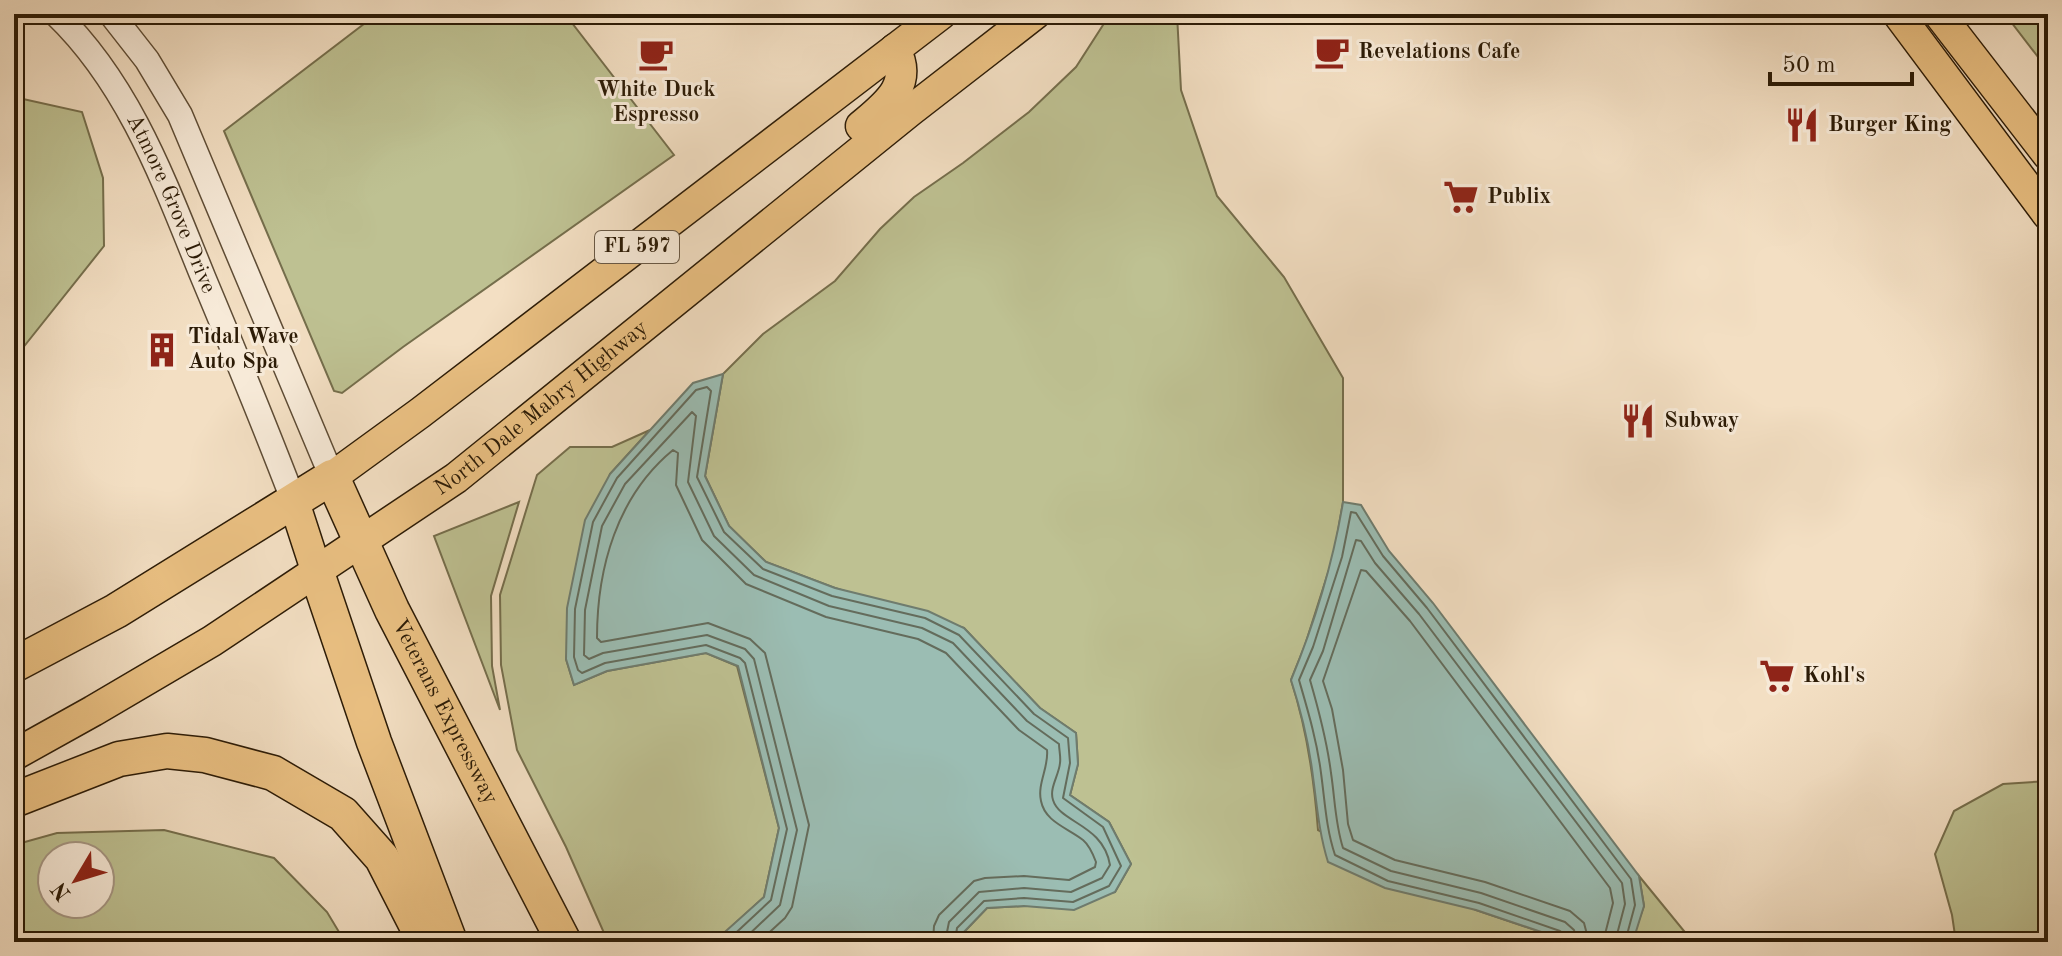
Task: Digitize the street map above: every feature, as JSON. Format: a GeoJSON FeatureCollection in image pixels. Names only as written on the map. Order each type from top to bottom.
{"type":"FeatureCollection","features":[{"type":"Feature","properties":{"kind":"highway","name":"FL 597"},"geometry":{"type":"LineString","coordinates":[[14,665],[116,611],[332,477]]}},
{"type":"Feature","properties":{"kind":"highway","name":"Veterans Expressway"},"geometry":{"type":"LineString","coordinates":[[332,477],[392,610],[564,942]]}},
{"type":"Feature","properties":{"kind":"highway"},"geometry":{"type":"LineString","coordinates":[[317,573],[374,742],[450,942]]}},
{"type":"Feature","properties":{"kind":"highway"},"geometry":{"type":"LineString","coordinates":[[14,800],[119,759],[167,751],[205,755],[273,773],[343,814],[382,858],[425,942]]}},
{"type":"Feature","properties":{"kind":"main road","name":"FL 597"},"geometry":{"type":"LineString","coordinates":[[332,477],[433,404],[941,14]]}},
{"type":"Feature","properties":{"kind":"main road","name":"North Dale Mabry Highway"},"geometry":{"type":"LineString","coordinates":[[14,755],[212,641],[456,478],[1035,14]]}},
{"type":"Feature","properties":{"kind":"main road"},"geometry":{"type":"LineString","coordinates":[[1898,14],[2048,215]]}},
{"type":"Feature","properties":{"kind":"main road"},"geometry":{"type":"LineString","coordinates":[[1939,14],[2048,155]]}},
{"type":"Feature","properties":{"kind":"main road"},"geometry":{"type":"LineString","coordinates":[[609,353],[630,318],[889,103],[898,88],[901,71],[901,60],[895,49]]}},
{"type":"Feature","properties":{"kind":"main road"},"geometry":{"type":"LineString","coordinates":[[1985,134],[2005,137],[2016,145],[2048,183]]}},
{"type":"Feature","properties":{"kind":"main road"},"geometry":{"type":"LineString","coordinates":[[294,502],[317,573]]}},
{"type":"Feature","properties":{"kind":"street","name":"Atmore Grove Drive"},"geometry":{"type":"LineString","coordinates":[[56,14],[96,59],[142,134],[294,502]]}},
{"type":"Feature","properties":{"kind":"street","name":"Atmore Grove Drive"},"geometry":{"type":"LineString","coordinates":[[111,14],[147,60],[180,115],[332,477]]}},
{"type":"Feature","properties":{"kind":"green space"},"geometry":{"type":"Polygon","coordinates":[[[377,14],[565,14],[674,155],[342,393],[334,391],[224,131],[377,14]]]}},
{"type":"Feature","properties":{"kind":"green space"},"geometry":{"type":"Polygon","coordinates":[[[1118,14],[1177,14],[1181,90],[1217,196],[1284,277],[1343,378],[1343,502],[1334,554],[1291,680],[1309,754],[1318,830],[1476,910],[1571,942],[963,942],[963,933],[987,908],[1024,906],[1115,892],[1131,864],[1109,822],[1070,795],[1078,764],[1076,733],[1040,708],[964,628],[835,588],[766,562],[729,526],[705,476],[723,374],[763,334],[835,281],[880,229],[914,197],[1029,112],[1076,67],[1105,22],[1118,14]]]}},
{"type":"Feature","properties":{"kind":"green space"},"geometry":{"type":"Polygon","coordinates":[[[2005,14],[2048,14],[2048,70],[2005,14]]]}},
{"type":"Feature","properties":{"kind":"green space"},"geometry":{"type":"Polygon","coordinates":[[[14,97],[82,112],[103,178],[104,246],[14,359],[14,97]]]}},
{"type":"Feature","properties":{"kind":"green space"},"geometry":{"type":"Polygon","coordinates":[[[650,430],[610,474],[566,659],[574,685],[607,671],[706,653],[737,666],[779,828],[764,897],[718,942],[608,942],[566,847],[517,750],[501,665],[500,595],[537,475],[570,447],[612,447],[650,430]]]}},
{"type":"Feature","properties":{"kind":"green space"},"geometry":{"type":"Polygon","coordinates":[[[519,502],[491,596],[492,666],[500,710],[434,536],[519,502]]]}},
{"type":"Feature","properties":{"kind":"green space"},"geometry":{"type":"Polygon","coordinates":[[[2048,781],[2048,942],[1956,942],[1935,854],[1954,811],[2003,784],[2048,781]]]}},
{"type":"Feature","properties":{"kind":"green space"},"geometry":{"type":"Polygon","coordinates":[[[164,830],[274,858],[327,912],[345,942],[14,942],[14,845],[57,833],[164,830]]]}},
{"type":"Feature","properties":{"kind":"green space"},"geometry":{"type":"Polygon","coordinates":[[[1639,876],[1693,942],[1631,942],[1644,906],[1639,876]]]}},
{"type":"Feature","properties":{"kind":"water"},"geometry":{"type":"Polygon","coordinates":[[[723,374],[705,476],[729,526],[766,562],[835,588],[928,611],[964,628],[1040,708],[1076,733],[1078,764],[1070,795],[1109,822],[1131,864],[1115,892],[1074,910],[1024,906],[987,908],[963,933],[963,942],[718,942],[717,939],[764,897],[779,828],[738,666],[706,653],[607,671],[574,685],[566,659],[567,608],[585,520],[610,474],[693,383],[723,374]]]}},
{"type":"Feature","properties":{"kind":"water"},"geometry":{"type":"Polygon","coordinates":[[[1343,502],[1361,505],[1389,551],[1433,603],[1639,876],[1644,906],[1633,941],[1571,942],[1476,910],[1385,888],[1328,862],[1320,830],[1307,740],[1291,680],[1322,592],[1343,502]]]}},
{"type":"Feature","properties":{"kind":"place","name":"Revelations Cafe"},"geometry":{"type":"Point","coordinates":[1332,52]}},
{"type":"Feature","properties":{"kind":"place","name":"White Duck Espresso"},"geometry":{"type":"Point","coordinates":[656,54]}},
{"type":"Feature","properties":{"kind":"place","name":"Burger King"},"geometry":{"type":"Point","coordinates":[1802,125]}},
{"type":"Feature","properties":{"kind":"place","name":"Publix"},"geometry":{"type":"Point","coordinates":[1461,197]}},
{"type":"Feature","properties":{"kind":"place","name":"Tidal Wave Auto Spa"},"geometry":{"type":"Point","coordinates":[162,350]}},
{"type":"Feature","properties":{"kind":"place","name":"Subway"},"geometry":{"type":"Point","coordinates":[1638,421]}},
{"type":"Feature","properties":{"kind":"place","name":"Kohl's"},"geometry":{"type":"Point","coordinates":[1777,676]}}]}
